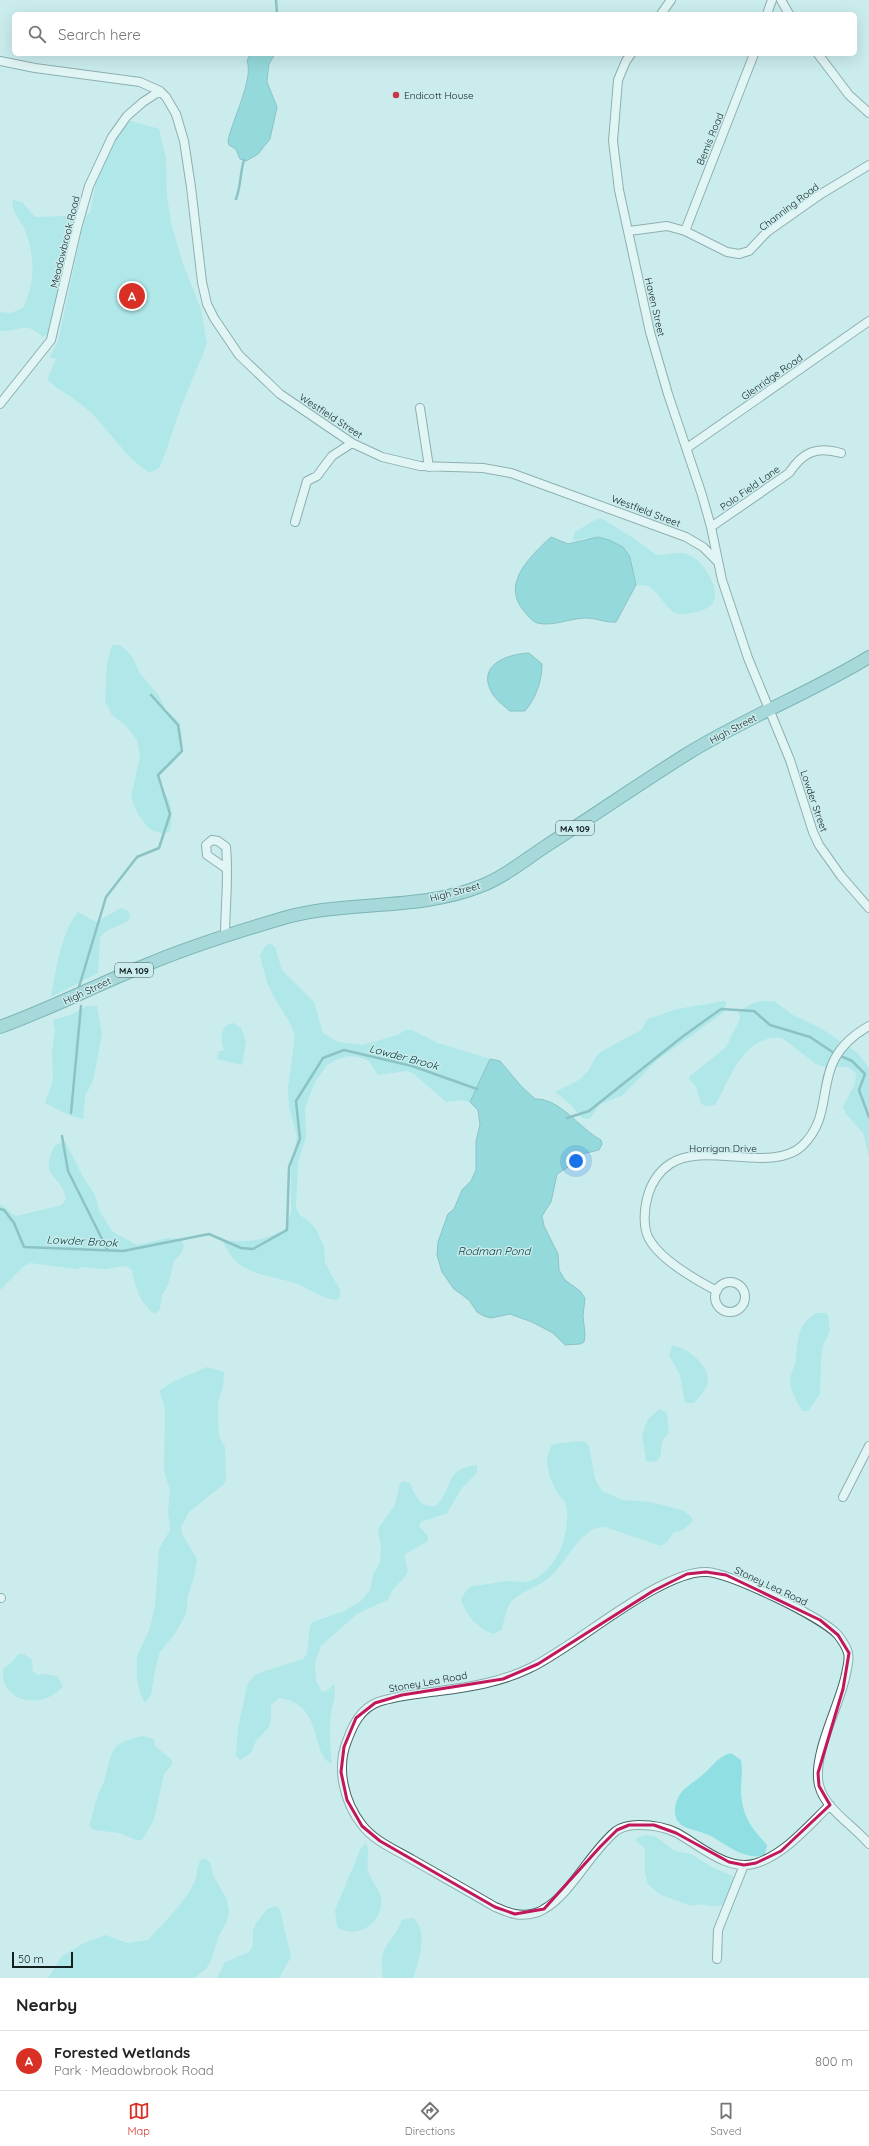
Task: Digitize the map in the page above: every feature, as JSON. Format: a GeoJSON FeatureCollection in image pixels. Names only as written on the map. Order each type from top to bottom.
{"type":"FeatureCollection","features":[{"type":"Feature","properties":{"kind":"main road","name":"High Street"},"geometry":{"type":"LineString","coordinates":[[0,1027],[53,1007],[146,965],[225,937],[307,912],[345,907],[429,900],[478,887],[506,873],[628,791],[690,752],[769,710],[823,684],[869,657]]}},
{"type":"Feature","properties":{"kind":"street"},"geometry":{"type":"LineString","coordinates":[[662,12],[670,0]]}},
{"type":"Feature","properties":{"kind":"street"},"geometry":{"type":"LineString","coordinates":[[768,12],[772,0]]}},
{"type":"Feature","properties":{"kind":"street"},"geometry":{"type":"LineString","coordinates":[[781,0],[788,12]]}},
{"type":"Feature","properties":{"kind":"street","name":"Haven Street"},"geometry":{"type":"LineString","coordinates":[[630,56],[618,80],[613,141],[615,169],[650,332],[711,527],[718,562]]}},
{"type":"Feature","properties":{"kind":"street","name":"Bemis Road"},"geometry":{"type":"LineString","coordinates":[[685,231],[753,56]]}},
{"type":"Feature","properties":{"kind":"street"},"geometry":{"type":"LineString","coordinates":[[820,56],[849,95],[869,113]]}},
{"type":"Feature","properties":{"kind":"street","name":"Westfield Street"},"geometry":{"type":"LineString","coordinates":[[0,61],[34,68],[130,80],[149,85],[160,91],[166,97],[176,114],[184,141],[196,222],[202,282],[207,304],[214,318],[239,355],[263,380],[290,401],[352,443],[397,462],[429,467],[483,468],[511,473],[686,537],[703,547],[718,562],[748,658],[769,710]]}},
{"type":"Feature","properties":{"kind":"street","name":"Meadowbrook Road"},"geometry":{"type":"LineString","coordinates":[[0,404],[51,340],[77,228],[89,186],[112,137],[127,116],[143,102],[160,91]]}},
{"type":"Feature","properties":{"kind":"street","name":"Channing Road"},"geometry":{"type":"LineString","coordinates":[[629,232],[667,226],[685,231],[726,252],[739,254],[749,251],[767,232],[821,194],[869,165]]}},
{"type":"Feature","properties":{"kind":"street","name":"Glenridge Road"},"geometry":{"type":"LineString","coordinates":[[687,448],[869,321]]}},
{"type":"Feature","properties":{"kind":"street"},"geometry":{"type":"LineString","coordinates":[[420,408],[429,467]]}},
{"type":"Feature","properties":{"kind":"street"},"geometry":{"type":"LineString","coordinates":[[295,522],[306,481],[318,476],[332,456],[352,443]]}},
{"type":"Feature","properties":{"kind":"street","name":"Polo Field Lane"},"geometry":{"type":"LineString","coordinates":[[711,527],[789,474],[796,461],[812,451],[827,449],[841,453]]}},
{"type":"Feature","properties":{"kind":"street","name":"Lowder Street"},"geometry":{"type":"LineString","coordinates":[[769,710],[790,760],[816,839],[851,890],[869,908]]}},
{"type":"Feature","properties":{"kind":"street"},"geometry":{"type":"LineString","coordinates":[[225,937],[227,869]]}},
{"type":"Feature","properties":{"kind":"street","name":"Horrigan Drive"},"geometry":{"type":"LineString","coordinates":[[717,1291],[684,1271],[651,1242],[646,1228],[644,1208],[655,1177],[670,1163],[685,1157],[771,1157],[791,1153],[802,1146],[816,1127],[821,1112],[826,1080],[836,1054],[849,1039],[869,1026]]}},
{"type":"Feature","properties":{"kind":"street"},"geometry":{"type":"LineString","coordinates":[[844,1497],[869,1446]]}},
{"type":"Feature","properties":{"kind":"street","name":"Stoney Lea Road"},"geometry":{"type":"LineString","coordinates":[[744,1866],[729,1862],[710,1853],[676,1833],[654,1825],[629,1825],[617,1830],[600,1847],[560,1895],[544,1909],[530,1914],[515,1914],[495,1907],[380,1841],[362,1826],[347,1800],[341,1772],[344,1747],[356,1718],[375,1703],[402,1695],[440,1691],[504,1680],[538,1664],[574,1643],[609,1618],[653,1591],[687,1574],[706,1572],[726,1575],[820,1620],[838,1635],[848,1653],[843,1689],[826,1737],[818,1773],[819,1786],[830,1805],[859,1832],[869,1844]]}},
{"type":"Feature","properties":{"kind":"street"},"geometry":{"type":"LineString","coordinates":[[717,1959],[718,1930],[744,1866],[756,1863],[781,1851],[830,1805]]}},
{"type":"Feature","properties":{"kind":"highlighted area"},"geometry":{"type":"Polygon","coordinates":[[[706,1572],[726,1575],[820,1620],[838,1635],[849,1653],[843,1689],[818,1773],[819,1786],[830,1805],[781,1851],[756,1863],[744,1865],[729,1862],[676,1833],[654,1825],[629,1825],[617,1830],[544,1909],[515,1914],[495,1907],[380,1841],[362,1826],[347,1800],[341,1772],[344,1747],[356,1718],[375,1703],[402,1695],[503,1679],[538,1664],[653,1591],[687,1574],[706,1572]]]}},
{"type":"Feature","properties":{"kind":"shaded area"},"geometry":{"type":"Polygon","coordinates":[[[131,121],[159,129],[166,158],[167,196],[171,223],[183,264],[201,309],[207,344],[181,407],[159,468],[150,473],[125,452],[85,407],[47,380],[56,359],[50,357],[58,341],[82,230],[86,216],[90,213],[99,164],[108,146],[131,121]]]}},
{"type":"Feature","properties":{"kind":"shaded area"},"geometry":{"type":"Polygon","coordinates":[[[13,200],[22,202],[35,217],[66,216],[74,219],[50,327],[48,333],[43,337],[32,329],[27,328],[0,331],[0,312],[11,313],[23,308],[32,278],[32,258],[28,238],[14,211],[12,203],[13,200]]]}},
{"type":"Feature","properties":{"kind":"shaded area"},"geometry":{"type":"Polygon","coordinates":[[[601,518],[635,539],[656,555],[681,553],[694,558],[705,569],[713,582],[715,597],[713,603],[708,608],[685,614],[672,611],[653,589],[648,586],[636,585],[631,557],[586,538],[572,541],[575,532],[601,518]]]}},
{"type":"Feature","properties":{"kind":"shaded area"},"geometry":{"type":"Polygon","coordinates":[[[112,645],[120,645],[127,651],[133,658],[139,672],[159,696],[165,709],[180,723],[182,738],[181,749],[175,761],[160,775],[161,785],[170,803],[172,815],[170,831],[163,834],[149,829],[138,814],[131,797],[140,757],[137,740],[125,725],[112,715],[105,701],[107,663],[112,645]]]}},
{"type":"Feature","properties":{"kind":"shaded area"},"geometry":{"type":"Polygon","coordinates":[[[121,908],[128,911],[130,915],[128,921],[108,930],[100,937],[98,973],[51,997],[63,941],[72,920],[78,912],[96,922],[121,908]]]}},
{"type":"Feature","properties":{"kind":"shaded area"},"geometry":{"type":"Polygon","coordinates":[[[270,943],[275,947],[282,970],[314,1002],[323,1033],[338,1042],[362,1045],[398,1035],[405,1030],[412,1030],[438,1043],[490,1059],[470,1102],[463,1100],[446,1102],[414,1074],[407,1071],[378,1075],[369,1061],[359,1057],[348,1056],[327,1065],[315,1082],[305,1108],[306,1137],[298,1162],[296,1208],[300,1215],[311,1223],[317,1231],[324,1247],[325,1263],[340,1290],[340,1297],[337,1300],[321,1296],[289,1281],[253,1272],[245,1268],[237,1263],[231,1256],[222,1240],[247,1241],[262,1239],[270,1236],[285,1229],[291,1213],[291,1169],[297,1136],[289,1107],[288,1088],[295,1035],[289,1021],[275,999],[267,982],[260,956],[265,946],[270,943]]]}},
{"type":"Feature","properties":{"kind":"shaded area"},"geometry":{"type":"Polygon","coordinates":[[[724,1001],[727,1002],[723,1013],[656,1061],[623,1095],[600,1104],[590,1119],[582,1118],[570,1104],[555,1092],[579,1080],[589,1070],[596,1056],[641,1030],[648,1019],[677,1009],[724,1001]]]}},
{"type":"Feature","properties":{"kind":"shaded area"},"geometry":{"type":"Polygon","coordinates":[[[774,1001],[793,1015],[822,1029],[858,1053],[869,1068],[869,1157],[863,1133],[846,1114],[843,1107],[855,1083],[856,1073],[848,1067],[824,1067],[816,1064],[782,1038],[769,1039],[758,1043],[748,1050],[733,1071],[716,1104],[709,1106],[701,1103],[697,1089],[689,1080],[690,1076],[726,1047],[740,1019],[739,1011],[753,1003],[774,1001]]]}},
{"type":"Feature","properties":{"kind":"shaded area"},"geometry":{"type":"Polygon","coordinates":[[[87,1006],[97,1006],[102,1034],[93,1081],[85,1096],[83,1119],[71,1116],[45,1103],[53,1080],[52,1053],[55,1030],[53,1020],[73,1014],[87,1006]]]}},
{"type":"Feature","properties":{"kind":"shaded area"},"geometry":{"type":"Polygon","coordinates":[[[234,1023],[241,1028],[246,1041],[242,1065],[217,1059],[219,1051],[224,1051],[222,1044],[222,1032],[226,1026],[234,1023]]]}},
{"type":"Feature","properties":{"kind":"shaded area"},"geometry":{"type":"Polygon","coordinates":[[[65,1141],[83,1177],[95,1195],[100,1212],[113,1232],[137,1245],[168,1238],[181,1239],[184,1246],[181,1254],[174,1261],[168,1285],[162,1295],[160,1309],[155,1314],[142,1300],[135,1283],[132,1270],[126,1266],[105,1269],[82,1267],[77,1269],[30,1263],[23,1267],[0,1290],[0,1204],[16,1216],[62,1205],[66,1199],[63,1190],[60,1184],[52,1176],[49,1166],[50,1157],[54,1146],[65,1141]]]}},
{"type":"Feature","properties":{"kind":"shaded area"},"geometry":{"type":"Polygon","coordinates":[[[817,1313],[825,1313],[828,1315],[830,1331],[823,1346],[820,1394],[808,1411],[803,1411],[793,1394],[790,1380],[796,1360],[797,1344],[800,1332],[806,1321],[817,1313]]]}},
{"type":"Feature","properties":{"kind":"shaded area"},"geometry":{"type":"Polygon","coordinates":[[[672,1346],[678,1347],[691,1354],[703,1365],[706,1372],[708,1378],[706,1388],[694,1403],[685,1403],[680,1375],[669,1355],[672,1346]]]}},
{"type":"Feature","properties":{"kind":"shaded area"},"geometry":{"type":"Polygon","coordinates":[[[207,1367],[224,1372],[223,1388],[218,1402],[218,1423],[219,1436],[225,1447],[226,1480],[223,1485],[189,1512],[181,1527],[182,1534],[197,1559],[194,1577],[188,1596],[186,1614],[174,1635],[160,1652],[155,1670],[151,1695],[145,1703],[140,1693],[137,1679],[137,1656],[150,1628],[155,1606],[159,1549],[170,1530],[168,1512],[170,1491],[164,1470],[165,1408],[159,1391],[172,1382],[207,1367]]]}},
{"type":"Feature","properties":{"kind":"shaded area"},"geometry":{"type":"Polygon","coordinates":[[[660,1409],[667,1413],[669,1433],[663,1440],[659,1459],[652,1462],[646,1461],[642,1434],[648,1419],[660,1409]]]}},
{"type":"Feature","properties":{"kind":"shaded area"},"geometry":{"type":"Polygon","coordinates":[[[578,1441],[585,1442],[589,1446],[595,1479],[602,1491],[623,1500],[650,1502],[682,1510],[692,1517],[692,1522],[683,1530],[674,1532],[667,1542],[661,1546],[605,1527],[597,1528],[589,1532],[582,1537],[559,1568],[549,1578],[511,1602],[506,1613],[502,1630],[493,1634],[473,1621],[461,1600],[467,1590],[472,1586],[511,1581],[526,1582],[537,1578],[546,1571],[553,1562],[560,1551],[564,1539],[567,1515],[566,1503],[559,1495],[548,1470],[547,1463],[549,1450],[553,1444],[578,1441]]]}},
{"type":"Feature","properties":{"kind":"shaded area"},"geometry":{"type":"Polygon","coordinates":[[[477,1465],[477,1473],[462,1488],[447,1513],[421,1522],[419,1526],[428,1536],[428,1541],[404,1555],[408,1571],[405,1577],[393,1589],[388,1600],[358,1613],[321,1646],[315,1663],[316,1680],[322,1692],[328,1690],[334,1684],[335,1689],[330,1727],[332,1764],[325,1758],[320,1750],[310,1719],[303,1709],[294,1702],[279,1698],[271,1705],[271,1720],[269,1727],[256,1741],[251,1753],[240,1760],[236,1755],[238,1728],[248,1684],[253,1677],[259,1673],[303,1659],[307,1654],[310,1626],[313,1622],[344,1611],[361,1601],[370,1590],[373,1575],[380,1562],[381,1547],[378,1529],[395,1505],[400,1483],[403,1481],[410,1483],[416,1497],[422,1503],[430,1506],[436,1506],[442,1499],[454,1475],[459,1470],[477,1465]]]}},
{"type":"Feature","properties":{"kind":"shaded area"},"geometry":{"type":"Polygon","coordinates":[[[18,1654],[24,1654],[32,1660],[33,1672],[38,1675],[45,1674],[57,1676],[63,1686],[55,1694],[46,1698],[25,1700],[16,1696],[9,1690],[4,1681],[3,1669],[13,1661],[18,1654]]]}},
{"type":"Feature","properties":{"kind":"shaded area"},"geometry":{"type":"Polygon","coordinates":[[[143,1736],[154,1739],[155,1746],[172,1760],[172,1765],[164,1774],[154,1820],[142,1840],[136,1840],[120,1833],[93,1830],[89,1825],[112,1754],[124,1741],[143,1736]]]}},
{"type":"Feature","properties":{"kind":"shaded area"},"geometry":{"type":"Polygon","coordinates":[[[731,1753],[741,1760],[741,1791],[743,1807],[748,1821],[767,1845],[765,1855],[750,1856],[736,1851],[709,1835],[683,1826],[679,1823],[675,1815],[675,1806],[683,1791],[718,1760],[731,1753]]]}},
{"type":"Feature","properties":{"kind":"shaded area"},"geometry":{"type":"Polygon","coordinates":[[[645,1835],[655,1836],[675,1851],[691,1854],[712,1867],[737,1878],[725,1904],[720,1906],[700,1904],[691,1906],[659,1894],[648,1884],[645,1873],[645,1849],[635,1840],[645,1835]]]}},
{"type":"Feature","properties":{"kind":"shaded area"},"geometry":{"type":"Polygon","coordinates":[[[366,1843],[368,1849],[368,1870],[380,1894],[381,1906],[379,1914],[368,1927],[353,1932],[345,1931],[337,1927],[335,1910],[361,1848],[366,1843]]]}},
{"type":"Feature","properties":{"kind":"shaded area"},"geometry":{"type":"Polygon","coordinates":[[[204,1858],[210,1862],[213,1875],[227,1900],[229,1912],[226,1924],[219,1935],[211,1960],[206,1969],[194,1978],[48,1978],[62,1956],[82,1944],[106,1935],[127,1943],[148,1940],[182,1902],[193,1885],[200,1861],[204,1858]]]}},
{"type":"Feature","properties":{"kind":"shaded area"},"geometry":{"type":"Polygon","coordinates":[[[276,1906],[280,1910],[291,1957],[279,1978],[217,1978],[225,1962],[249,1952],[253,1946],[253,1930],[255,1925],[267,1909],[276,1906]]]}},
{"type":"Feature","properties":{"kind":"shaded area"},"geometry":{"type":"Polygon","coordinates":[[[413,1918],[421,1930],[422,1938],[420,1955],[413,1978],[383,1978],[382,1958],[386,1946],[398,1929],[402,1920],[413,1918]]]}},
{"type":"Feature","properties":{"kind":"water"},"geometry":{"type":"Polygon","coordinates":[[[249,56],[274,56],[269,64],[267,82],[277,107],[270,139],[258,154],[246,161],[240,159],[236,149],[229,145],[228,141],[248,78],[247,61],[249,56]]]}},
{"type":"Feature","properties":{"kind":"water"},"geometry":{"type":"Polygon","coordinates":[[[551,537],[568,544],[598,537],[609,540],[623,547],[630,557],[636,585],[616,622],[586,618],[543,624],[533,621],[524,611],[517,601],[515,590],[517,580],[521,570],[535,552],[551,537]]]}},
{"type":"Feature","properties":{"kind":"water"},"geometry":{"type":"Polygon","coordinates":[[[529,653],[542,664],[538,689],[525,711],[510,711],[492,693],[488,683],[488,675],[491,668],[503,659],[529,653]]]}},
{"type":"Feature","properties":{"kind":"water","name":"Rodman Pond"},"geometry":{"type":"Polygon","coordinates":[[[490,1059],[500,1061],[521,1086],[535,1099],[553,1103],[601,1140],[602,1144],[599,1150],[582,1154],[578,1161],[557,1174],[551,1202],[542,1216],[544,1226],[558,1254],[559,1270],[565,1280],[580,1291],[585,1298],[583,1316],[585,1334],[584,1342],[580,1344],[565,1345],[553,1333],[532,1322],[510,1314],[491,1318],[484,1316],[477,1312],[469,1300],[454,1289],[442,1272],[437,1255],[438,1242],[448,1214],[454,1209],[462,1190],[471,1181],[476,1170],[476,1141],[480,1125],[478,1110],[470,1102],[490,1059]]]}},
{"type":"Feature","properties":{"kind":"waterway"},"geometry":{"type":"LineString","coordinates":[[276,0],[277,12]]}},
{"type":"Feature","properties":{"kind":"waterway"},"geometry":{"type":"LineString","coordinates":[[236,199],[244,160]]}},
{"type":"Feature","properties":{"kind":"waterway"},"geometry":{"type":"LineString","coordinates":[[79,987],[106,897],[137,857],[159,848],[170,814],[158,775],[182,751],[178,725],[151,695]]}},
{"type":"Feature","properties":{"kind":"waterway"},"geometry":{"type":"LineString","coordinates":[[71,1113],[81,1006]]}},
{"type":"Feature","properties":{"kind":"waterway","name":"Lowder Brook"},"geometry":{"type":"LineString","coordinates":[[567,1118],[589,1111],[682,1037],[721,1009],[754,1011],[770,1025],[810,1037],[834,1053],[852,1061],[865,1074],[859,1090],[869,1117]]}},
{"type":"Feature","properties":{"kind":"waterway","name":"Lowder Brook"},"geometry":{"type":"LineString","coordinates":[[0,1209],[4,1210],[14,1223],[24,1247],[123,1251],[209,1234],[241,1248],[253,1249],[287,1230],[289,1167],[300,1139],[296,1101],[323,1058],[344,1050],[412,1066],[477,1089]]}},
{"type":"Feature","properties":{"kind":"waterway"},"geometry":{"type":"LineString","coordinates":[[62,1136],[68,1171],[108,1251]]}},
{"type":"Feature","properties":{"kind":"place","name":"Endicott House"},"geometry":{"type":"Point","coordinates":[396,95]}},
{"type":"Feature","properties":{"kind":"place","name":"Forested Wetlands"},"geometry":{"type":"Point","coordinates":[132,296]}}]}
